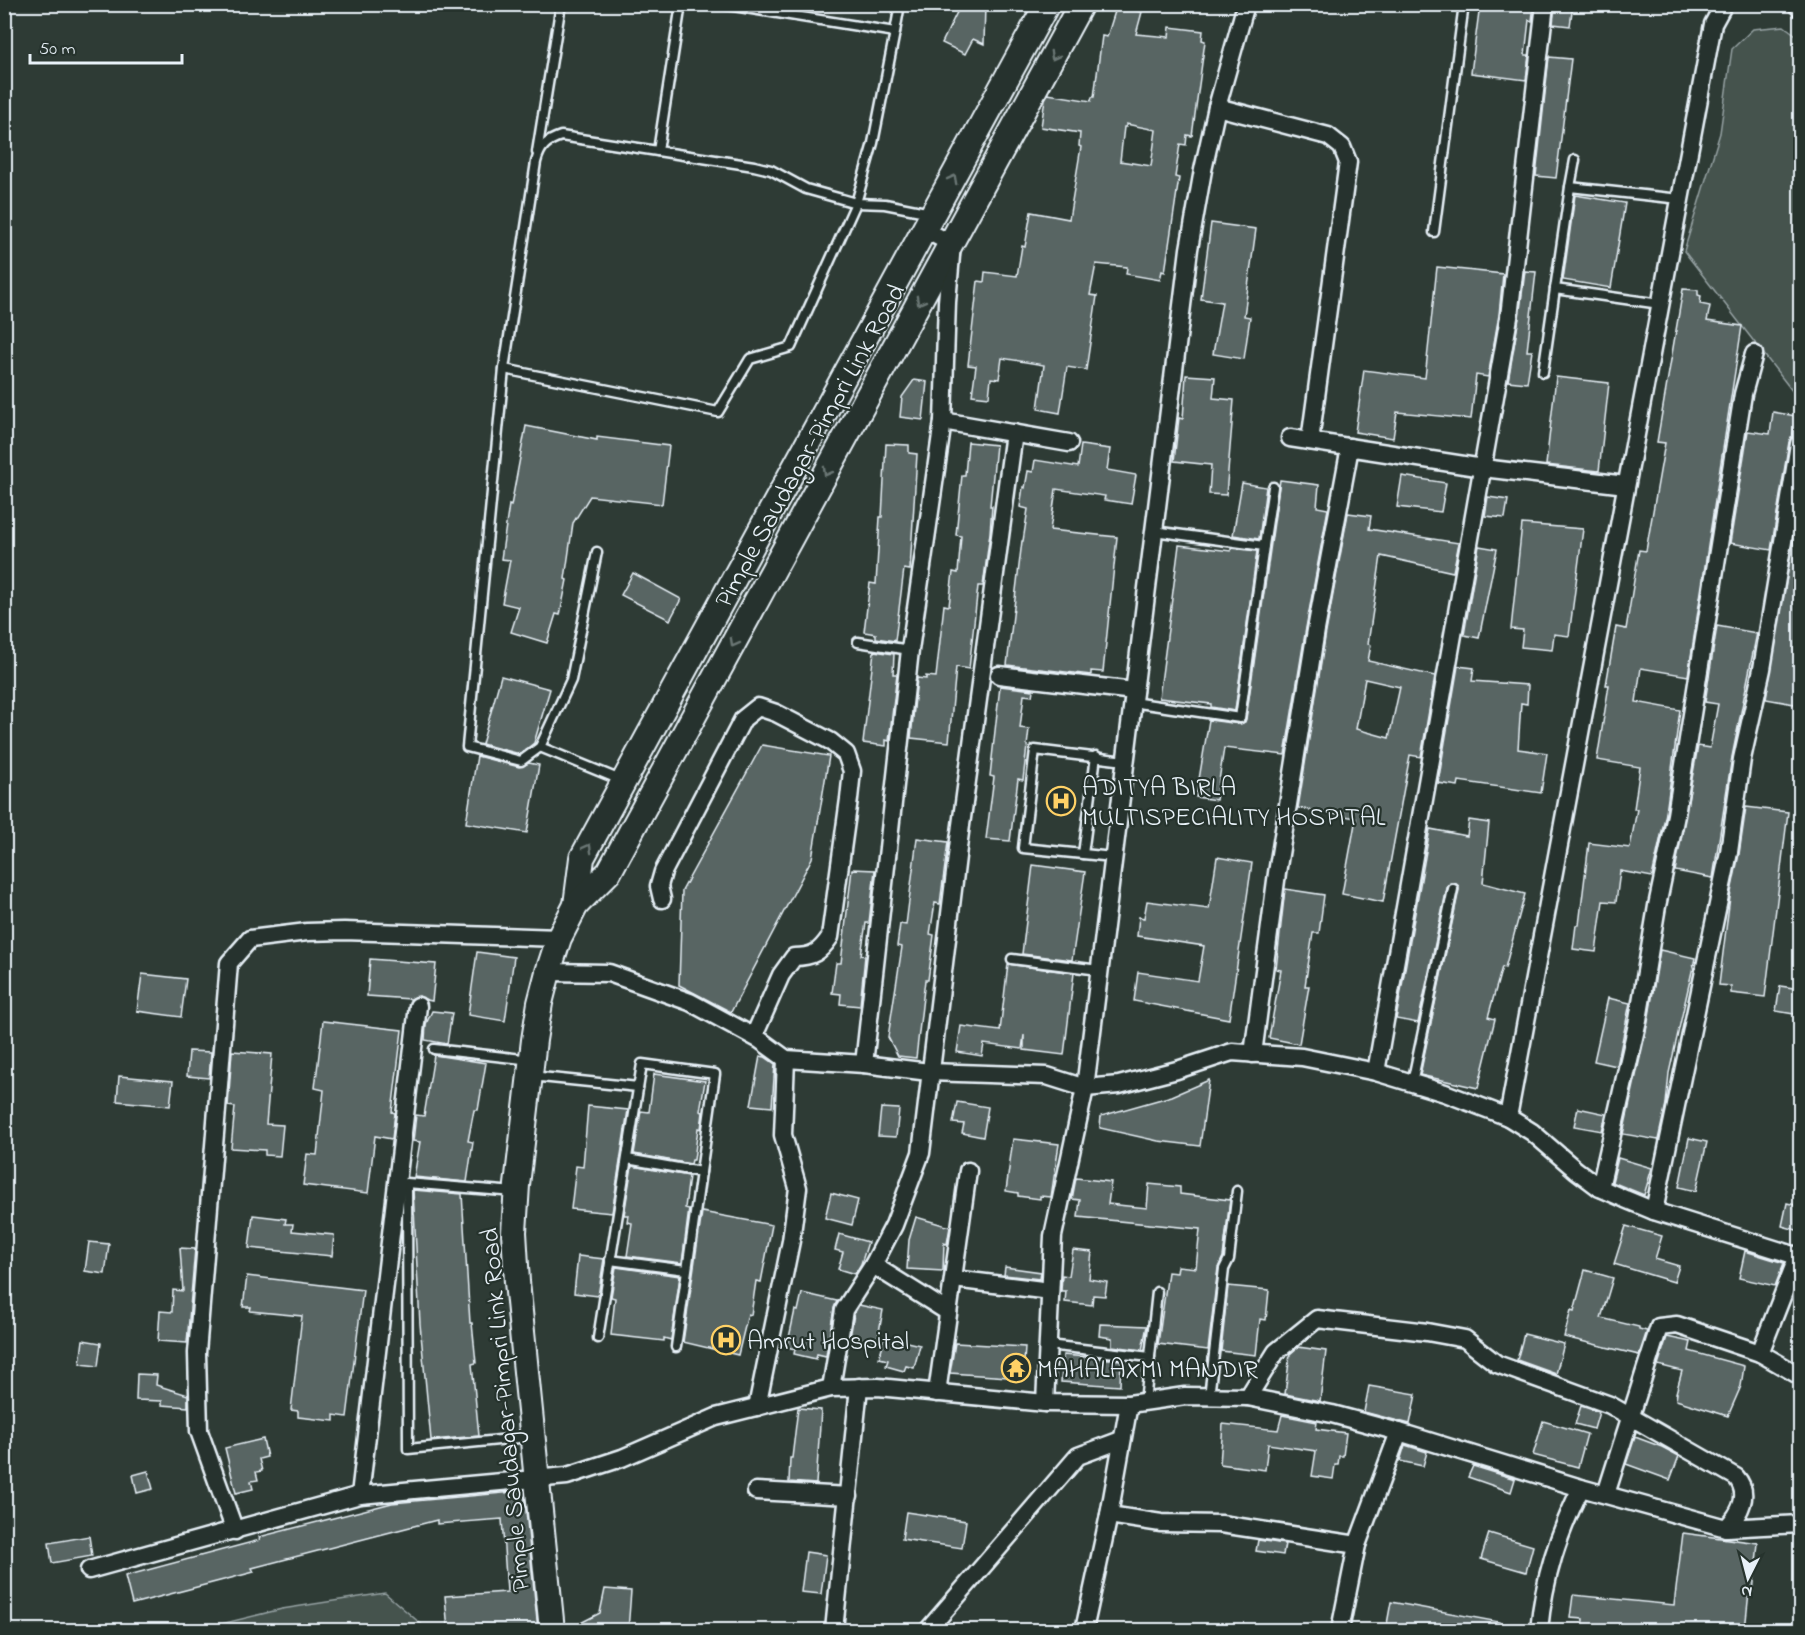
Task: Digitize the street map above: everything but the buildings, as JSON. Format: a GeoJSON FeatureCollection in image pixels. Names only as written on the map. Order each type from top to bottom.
{"type":"FeatureCollection","features":[{"type":"Feature","properties":{"kind":"street","name":"Pimple Saudagar-Pimpri Link Road"},"geometry":{"type":"LineString","coordinates":[[576,905],[582,858],[1047,4]]}},
{"type":"Feature","properties":{"kind":"street","name":"Pimple Saudagar-Pimpri Link Road"},"geometry":{"type":"LineString","coordinates":[[552,1630],[514,1232],[516,1192],[530,1068],[540,1003],[559,938],[576,905],[609,872],[1082,4]]}},
{"type":"Feature","properties":{"kind":"street"},"geometry":{"type":"LineString","coordinates":[[1045,1403],[1053,1236],[1084,1088],[1189,249],[1217,107],[1246,4]]}},
{"type":"Feature","properties":{"kind":"street"},"geometry":{"type":"LineString","coordinates":[[1376,1072],[1509,317],[1545,4]]}},
{"type":"Feature","properties":{"kind":"street"},"geometry":{"type":"LineString","coordinates":[[1508,1117],[1713,24],[1724,4]]}},
{"type":"Feature","properties":{"kind":"street"},"geometry":{"type":"LineString","coordinates":[[1796,4],[1800,8]]}},
{"type":"Feature","properties":{"kind":"street"},"geometry":{"type":"LineString","coordinates":[[1217,107],[1328,136],[1342,147],[1348,162],[1310,441]]}},
{"type":"Feature","properties":{"kind":"street"},"geometry":{"type":"LineString","coordinates":[[864,1064],[910,650],[943,421],[947,302],[952,244],[929,222]]}},
{"type":"Feature","properties":{"kind":"street"},"geometry":{"type":"LineString","coordinates":[[1600,1188],[1638,1020],[1657,906],[1676,815],[1743,394],[1754,354]]}},
{"type":"Feature","properties":{"kind":"street"},"geometry":{"type":"LineString","coordinates":[[943,421],[1069,443]]}},
{"type":"Feature","properties":{"kind":"street"},"geometry":{"type":"LineString","coordinates":[[831,1388],[844,1310],[873,1265],[894,1225],[921,1153],[929,1072],[1014,433]]}},
{"type":"Feature","properties":{"kind":"street"},"geometry":{"type":"LineString","coordinates":[[1290,438],[1483,468],[1626,485]]}},
{"type":"Feature","properties":{"kind":"street"},"geometry":{"type":"LineString","coordinates":[[1654,1211],[1728,852],[1742,759],[1762,669],[1799,444]]}},
{"type":"Feature","properties":{"kind":"street"},"geometry":{"type":"LineString","coordinates":[[1253,1054],[1277,873],[1316,630],[1350,447]]}},
{"type":"Feature","properties":{"kind":"street"},"geometry":{"type":"LineString","coordinates":[[999,675],[1133,697]]}},
{"type":"Feature","properties":{"kind":"street"},"geometry":{"type":"LineString","coordinates":[[662,899],[659,886],[663,872],[743,719],[758,707],[776,712],[830,741],[846,754],[852,771],[830,937],[822,950],[806,957],[794,957],[781,975],[754,1036]]}},
{"type":"Feature","properties":{"kind":"street"},"geometry":{"type":"LineString","coordinates":[[235,1531],[199,1431],[197,1353],[229,963],[250,939],[307,932],[344,931],[559,938]]}},
{"type":"Feature","properties":{"kind":"street"},"geometry":{"type":"LineString","coordinates":[[548,972],[609,973],[690,1002],[754,1036],[786,1059],[864,1064],[929,1072],[1047,1076],[1084,1088],[1142,1079],[1232,1052],[1302,1057],[1376,1072],[1445,1093],[1508,1117],[1532,1132],[1600,1188],[1654,1211],[1799,1257],[1760,1353]]}},
{"type":"Feature","properties":{"kind":"street"},"geometry":{"type":"LineString","coordinates":[[360,1495],[418,1006]]}},
{"type":"Feature","properties":{"kind":"street"},"geometry":{"type":"LineString","coordinates":[[757,1407],[791,1241],[798,1188],[783,1135],[786,1059]]}},
{"type":"Feature","properties":{"kind":"street"},"geometry":{"type":"LineString","coordinates":[[937,1393],[968,1171]]}},
{"type":"Feature","properties":{"kind":"street"},"geometry":{"type":"LineString","coordinates":[[873,1265],[948,1312]]}},
{"type":"Feature","properties":{"kind":"street"},"geometry":{"type":"LineString","coordinates":[[954,1279],[1050,1291]]}},
{"type":"Feature","properties":{"kind":"street"},"geometry":{"type":"LineString","coordinates":[[1248,1397],[1276,1352],[1317,1319],[1427,1332],[1465,1340],[1497,1364],[1610,1405],[1727,1471],[1742,1484],[1743,1494],[1735,1519],[1726,1528]]}},
{"type":"Feature","properties":{"kind":"street"},"geometry":{"type":"LineString","coordinates":[[1606,1494],[1659,1327],[1677,1325],[1760,1353],[1800,1376]]}},
{"type":"Feature","properties":{"kind":"street"},"geometry":{"type":"LineString","coordinates":[[89,1570],[360,1495],[567,1476],[622,1458],[717,1417],[831,1388],[859,1387],[1045,1403],[1137,1403],[1185,1396],[1248,1397],[1332,1414],[1399,1432],[1581,1488],[1726,1528],[1800,1524]]}},
{"type":"Feature","properties":{"kind":"street"},"geometry":{"type":"LineString","coordinates":[[834,1630],[859,1387]]}},
{"type":"Feature","properties":{"kind":"street"},"geometry":{"type":"LineString","coordinates":[[1084,1630],[1109,1515],[1121,1440],[1137,1403]]}},
{"type":"Feature","properties":{"kind":"street"},"geometry":{"type":"LineString","coordinates":[[1340,1630],[1357,1545],[1399,1432]]}},
{"type":"Feature","properties":{"kind":"street"},"geometry":{"type":"LineString","coordinates":[[928,1630],[1078,1456],[1121,1440]]}},
{"type":"Feature","properties":{"kind":"street"},"geometry":{"type":"LineString","coordinates":[[1539,1630],[1542,1600],[1552,1556],[1566,1518],[1581,1488]]}},
{"type":"Feature","properties":{"kind":"street"},"geometry":{"type":"LineString","coordinates":[[756,1491],[849,1496]]}},
{"type":"Feature","properties":{"kind":"street"},"geometry":{"type":"LineString","coordinates":[[1109,1515],[1161,1523],[1221,1524],[1357,1545]]}},
{"type":"Feature","properties":{"kind":"lane"},"geometry":{"type":"LineString","coordinates":[[561,4],[504,369],[467,747],[522,761],[540,747],[572,680],[597,552]]}},
{"type":"Feature","properties":{"kind":"lane"},"geometry":{"type":"LineString","coordinates":[[658,151],[681,4]]}},
{"type":"Feature","properties":{"kind":"lane"},"geometry":{"type":"LineString","coordinates":[[721,4],[895,32]]}},
{"type":"Feature","properties":{"kind":"lane"},"geometry":{"type":"LineString","coordinates":[[504,369],[718,412],[750,359],[791,346],[856,203],[873,143],[900,4]]}},
{"type":"Feature","properties":{"kind":"lane"},"geometry":{"type":"LineString","coordinates":[[1434,232],[1464,4]]}},
{"type":"Feature","properties":{"kind":"lane"},"geometry":{"type":"LineString","coordinates":[[536,162],[539,150],[548,140],[561,136],[754,166],[771,170],[806,189],[856,203],[885,204],[929,222]]}},
{"type":"Feature","properties":{"kind":"lane"},"geometry":{"type":"LineString","coordinates":[[1543,372],[1575,160]]}},
{"type":"Feature","properties":{"kind":"lane"},"geometry":{"type":"LineString","coordinates":[[1570,187],[1680,199]]}},
{"type":"Feature","properties":{"kind":"lane"},"geometry":{"type":"LineString","coordinates":[[1555,289],[1660,304]]}},
{"type":"Feature","properties":{"kind":"lane"},"geometry":{"type":"LineString","coordinates":[[1133,697],[1240,718],[1274,487]]}},
{"type":"Feature","properties":{"kind":"lane"},"geometry":{"type":"LineString","coordinates":[[1154,531],[1264,546]]}},
{"type":"Feature","properties":{"kind":"lane"},"geometry":{"type":"LineString","coordinates":[[858,642],[910,650]]}},
{"type":"Feature","properties":{"kind":"lane"},"geometry":{"type":"LineString","coordinates":[[540,747],[624,781]]}},
{"type":"Feature","properties":{"kind":"lane"},"geometry":{"type":"LineString","coordinates":[[1113,857],[1023,848],[1035,750],[1125,761]]}},
{"type":"Feature","properties":{"kind":"lane"},"geometry":{"type":"LineString","coordinates":[[1083,854],[1096,756]]}},
{"type":"Feature","properties":{"kind":"lane"},"geometry":{"type":"LineString","coordinates":[[1412,1083],[1453,889]]}},
{"type":"Feature","properties":{"kind":"lane"},"geometry":{"type":"LineString","coordinates":[[1012,959],[1099,970]]}},
{"type":"Feature","properties":{"kind":"lane"},"geometry":{"type":"LineString","coordinates":[[434,1049],[638,1088]]}},
{"type":"Feature","properties":{"kind":"lane"},"geometry":{"type":"LineString","coordinates":[[598,1338],[642,1064],[715,1074],[676,1347]]}},
{"type":"Feature","properties":{"kind":"lane"},"geometry":{"type":"LineString","coordinates":[[627,1159],[701,1172]]}},
{"type":"Feature","properties":{"kind":"lane"},"geometry":{"type":"LineString","coordinates":[[516,1192],[407,1183],[408,1449],[533,1436]]}},
{"type":"Feature","properties":{"kind":"lane"},"geometry":{"type":"LineString","coordinates":[[1209,1397],[1224,1269],[1229,1259],[1237,1191]]}},
{"type":"Feature","properties":{"kind":"lane"},"geometry":{"type":"LineString","coordinates":[[610,1260],[686,1270]]}},
{"type":"Feature","properties":{"kind":"lane"},"geometry":{"type":"LineString","coordinates":[[1137,1403],[1150,1358],[1157,1292]]}},
{"type":"Feature","properties":{"kind":"lane"},"geometry":{"type":"LineString","coordinates":[[1048,1345],[1150,1358]]}},
{"type":"Feature","properties":{"kind":"shaded area"},"geometry":{"type":"Polygon","coordinates":[[[1784,26],[1800,38],[1800,401],[1684,251],[1720,133],[1732,49],[1753,29],[1784,26]]]}},
{"type":"Feature","properties":{"kind":"shaded area"},"geometry":{"type":"Polygon","coordinates":[[[385,1593],[428,1630],[197,1630],[282,1609],[385,1593]]]}},
{"type":"Feature","properties":{"kind":"place","name":"ADITYA BIRLA MULTISPECIALITY HOSPITAL"},"geometry":{"type":"Point","coordinates":[1061,801]}},
{"type":"Feature","properties":{"kind":"place","name":"Amrut Hospital"},"geometry":{"type":"Point","coordinates":[726,1340]}},
{"type":"Feature","properties":{"kind":"place","name":"MAHALAXMI MANDIR"},"geometry":{"type":"Point","coordinates":[1016,1368]}}]}
